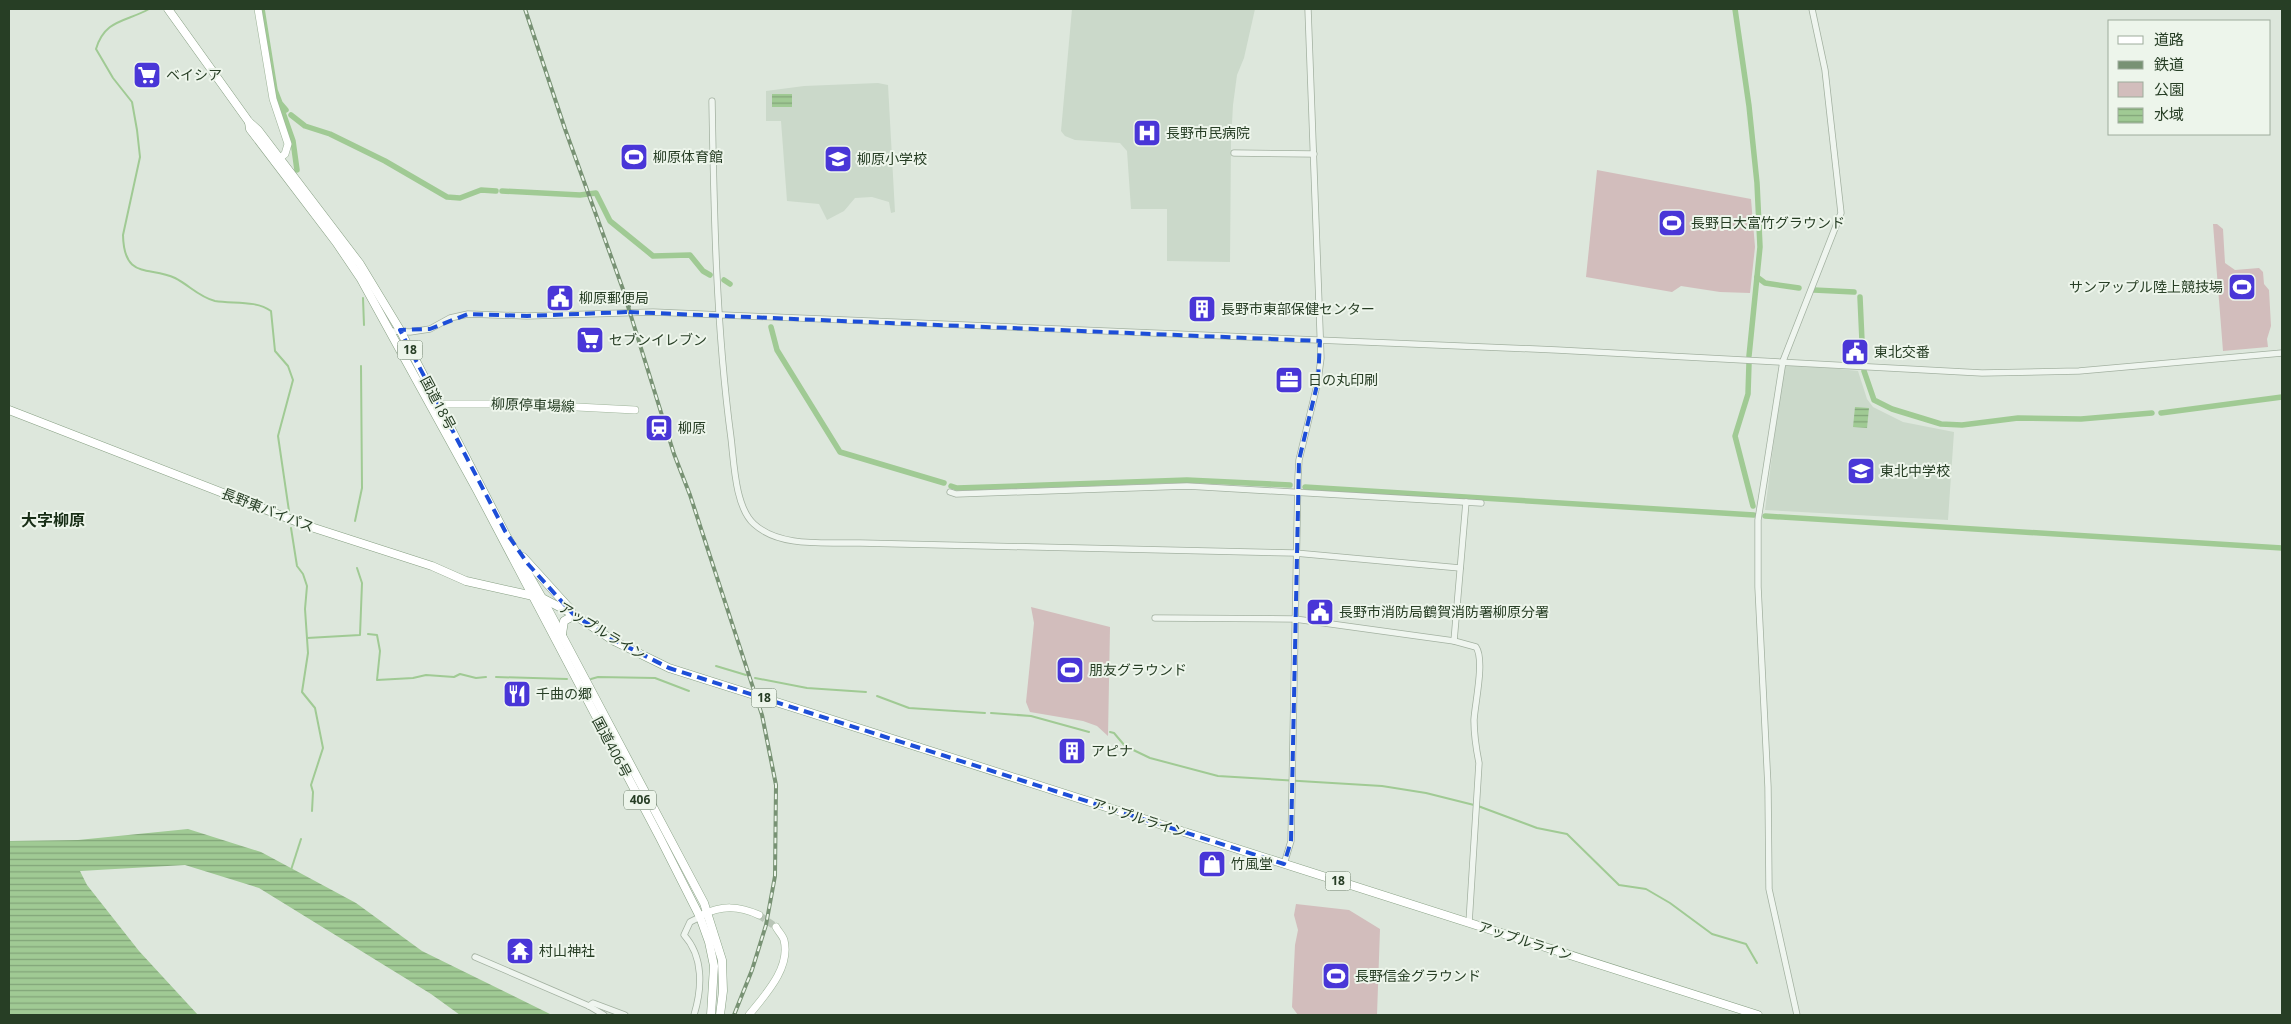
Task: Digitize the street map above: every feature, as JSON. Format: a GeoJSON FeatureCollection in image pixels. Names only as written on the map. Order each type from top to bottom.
{"type":"FeatureCollection","features":[{"type":"Feature","properties":{"kind":"highway","name":"国道18号"},"geometry":{"type":"LineString","coordinates":[[168,9],[249,122],[258,130],[277,160],[352,265],[434,404],[542,598]]}},
{"type":"Feature","properties":{"kind":"highway","name":"国道18号"},"geometry":{"type":"LineString","coordinates":[[277,160],[360,264],[400,330],[434,404],[531,596]]}},
{"type":"Feature","properties":{"kind":"highway","name":"長野東バイパス"},"geometry":{"type":"LineString","coordinates":[[9,410],[308,526],[432,566],[466,581],[531,596]]}},
{"type":"Feature","properties":{"kind":"highway"},"geometry":{"type":"LineString","coordinates":[[505,531],[528,564],[576,615],[564,621],[562,634]]}},
{"type":"Feature","properties":{"kind":"highway","name":"アップルライン"},"geometry":{"type":"LineString","coordinates":[[531,596],[542,598],[576,615],[614,641],[669,668],[1758,1015]]}},
{"type":"Feature","properties":{"kind":"highway","name":"国道406号"},"geometry":{"type":"LineString","coordinates":[[531,596],[703,915],[714,966],[711,1015]]}},
{"type":"Feature","properties":{"kind":"highway","name":"国道406号"},"geometry":{"type":"LineString","coordinates":[[542,598],[562,634],[703,915],[722,960],[723,991],[720,1015]]}},
{"type":"Feature","properties":{"kind":"main road"},"geometry":{"type":"LineString","coordinates":[[258,9],[272,93],[288,144],[285,154],[277,160]]}},
{"type":"Feature","properties":{"kind":"main road","name":"柳原停車場線"},"geometry":{"type":"LineString","coordinates":[[434,404],[519,404],[635,410]]}},
{"type":"Feature","properties":{"kind":"main road"},"geometry":{"type":"LineString","coordinates":[[703,915],[732,907],[759,915]]}},
{"type":"Feature","properties":{"kind":"main road"},"geometry":{"type":"LineString","coordinates":[[749,1015],[776,980],[784,960],[784,939],[776,927]]}},
{"type":"Feature","properties":{"kind":"street"},"geometry":{"type":"LineString","coordinates":[[1284,864],[1291,842],[1295,553],[1299,460],[1318,381],[1320,340],[1308,9]]}},
{"type":"Feature","properties":{"kind":"street"},"geometry":{"type":"LineString","coordinates":[[1797,1015],[1769,890],[1765,696],[1758,587],[1758,520],[1783,361],[1841,213],[1825,70],[1812,9]]}},
{"type":"Feature","properties":{"kind":"street"},"geometry":{"type":"LineString","coordinates":[[712,101],[714,240],[718,315],[737,485],[750,520],[770,536],[792,540],[860,543],[1295,553],[1460,568]]}},
{"type":"Feature","properties":{"kind":"street"},"geometry":{"type":"LineString","coordinates":[[1234,153],[1314,154]]}},
{"type":"Feature","properties":{"kind":"street"},"geometry":{"type":"LineString","coordinates":[[390,331],[410,332],[430,329],[450,318],[468,314],[527,316],[629,312],[1783,361],[1972,373],[2046,374],[2282,354]]}},
{"type":"Feature","properties":{"kind":"street"},"geometry":{"type":"LineString","coordinates":[[950,492],[956,494],[1187,486],[1481,503]]}},
{"type":"Feature","properties":{"kind":"street"},"geometry":{"type":"LineString","coordinates":[[1454,641],[1466,502]]}},
{"type":"Feature","properties":{"kind":"street"},"geometry":{"type":"LineString","coordinates":[[1155,618],[1295,619],[1454,641],[1476,647],[1480,658],[1474,718],[1479,763],[1469,923]]}},
{"type":"Feature","properties":{"kind":"street"},"geometry":{"type":"LineString","coordinates":[[694,1015],[698,965],[690,942],[684,935],[690,922],[703,915]]}},
{"type":"Feature","properties":{"kind":"street"},"geometry":{"type":"LineString","coordinates":[[475,957],[589,1006],[604,1015]]}},
{"type":"Feature","properties":{"kind":"street"},"geometry":{"type":"LineString","coordinates":[[589,1006],[593,1003],[625,1015]]}},
{"type":"Feature","properties":{"kind":"street"},"geometry":{"type":"LineString","coordinates":[[696,1007],[702,1011]]}},
{"type":"Feature","properties":{"kind":"highlighted area"},"geometry":{"type":"Polygon","coordinates":[[[629,312],[1320,341],[1318,381],[1299,460],[1291,841],[1284,864],[669,668],[608,637],[573,614],[528,564],[505,531],[400,330],[430,329],[468,314],[527,316],[629,312]]]}},
{"type":"Feature","properties":{"kind":"shaded area","name":"長野市民病院"},"geometry":{"type":"Polygon","coordinates":[[[1072,9],[1255,9],[1244,58],[1237,75],[1233,105],[1230,262],[1167,261],[1167,209],[1131,209],[1127,151],[1120,143],[1075,140],[1065,136],[1061,131],[1072,9]]]}},
{"type":"Feature","properties":{"kind":"shaded area","name":"柳原小学校"},"geometry":{"type":"Polygon","coordinates":[[[878,83],[888,85],[895,212],[891,213],[889,202],[872,197],[855,198],[844,211],[827,220],[819,204],[787,201],[781,121],[766,121],[766,91],[804,86],[878,83]]]}},
{"type":"Feature","properties":{"kind":"shaded area","name":"東北中学校"},"geometry":{"type":"Polygon","coordinates":[[[1784,363],[1858,371],[1867,399],[1873,407],[1903,422],[1954,432],[1948,520],[1765,510],[1784,363]]]}},
{"type":"Feature","properties":{"kind":"green space","name":"長野日大富竹グラウンド"},"geometry":{"type":"Polygon","coordinates":[[[1597,170],[1751,199],[1755,247],[1750,293],[1720,292],[1681,286],[1672,292],[1586,277],[1597,170]]]}},
{"type":"Feature","properties":{"kind":"green space","name":"サンアップル陸上競技場"},"geometry":{"type":"Polygon","coordinates":[[[2213,224],[2217,224],[2223,229],[2225,263],[2235,270],[2259,268],[2263,272],[2264,284],[2269,290],[2271,326],[2267,339],[2268,347],[2223,351],[2213,224]]]}},
{"type":"Feature","properties":{"kind":"green space","name":"朋友グラウンド"},"geometry":{"type":"Polygon","coordinates":[[[1031,607],[1110,627],[1108,736],[1097,726],[1083,721],[1030,712],[1026,702],[1034,623],[1031,607]]]}},
{"type":"Feature","properties":{"kind":"green space","name":"長野信金グラウンド"},"geometry":{"type":"Polygon","coordinates":[[[1296,904],[1349,910],[1380,929],[1377,1015],[1298,1015],[1292,1007],[1295,945],[1298,930],[1294,915],[1296,904]]]}},
{"type":"Feature","properties":{"kind":"water"},"geometry":{"type":"Polygon","coordinates":[[[772,94],[792,94],[792,107],[772,107],[772,94]]]}},
{"type":"Feature","properties":{"kind":"water"},"geometry":{"type":"Polygon","coordinates":[[[1855,407],[1869,408],[1867,428],[1853,427],[1855,407]]]}},
{"type":"Feature","properties":{"kind":"water"},"geometry":{"type":"Polygon","coordinates":[[[188,829],[261,852],[356,903],[422,951],[552,1015],[460,1015],[431,994],[259,888],[185,865],[80,871],[87,885],[139,951],[198,1015],[9,1015],[9,841],[78,840],[188,829]]]}},
{"type":"Feature","properties":{"kind":"waterway"},"geometry":{"type":"LineString","coordinates":[[149,9],[111,27],[100,39],[96,49],[113,78],[132,102],[137,130],[140,157],[123,235],[124,249],[133,265],[140,269],[175,278],[209,299],[258,305],[271,311],[275,351],[288,366],[293,380],[278,436],[289,511]]}},
{"type":"Feature","properties":{"kind":"waterway"},"geometry":{"type":"LineString","coordinates":[[262,9],[275,90],[280,103],[286,110]]}},
{"type":"Feature","properties":{"kind":"waterway"},"geometry":{"type":"LineString","coordinates":[[1735,9],[1749,106],[1757,183],[1760,247],[1749,356]]}},
{"type":"Feature","properties":{"kind":"waterway"},"geometry":{"type":"LineString","coordinates":[[281,107],[293,141],[297,170]]}},
{"type":"Feature","properties":{"kind":"waterway"},"geometry":{"type":"LineString","coordinates":[[291,115],[305,126],[330,134],[385,161],[447,197],[460,198],[481,190],[496,191]]}},
{"type":"Feature","properties":{"kind":"waterway"},"geometry":{"type":"LineString","coordinates":[[502,191],[580,195],[596,193],[610,221],[653,256],[690,255],[703,271],[710,275]]}},
{"type":"Feature","properties":{"kind":"waterway"},"geometry":{"type":"LineString","coordinates":[[1757,277],[1765,283],[1799,288]]}},
{"type":"Feature","properties":{"kind":"waterway"},"geometry":{"type":"LineString","coordinates":[[724,280],[730,284]]}},
{"type":"Feature","properties":{"kind":"waterway"},"geometry":{"type":"LineString","coordinates":[[1814,290],[1854,292]]}},
{"type":"Feature","properties":{"kind":"waterway"},"geometry":{"type":"LineString","coordinates":[[1860,297],[1863,363]]}},
{"type":"Feature","properties":{"kind":"waterway"},"geometry":{"type":"LineString","coordinates":[[363,298],[364,325]]}},
{"type":"Feature","properties":{"kind":"waterway"},"geometry":{"type":"LineString","coordinates":[[771,327],[777,350],[840,452],[944,483]]}},
{"type":"Feature","properties":{"kind":"waterway"},"geometry":{"type":"LineString","coordinates":[[1749,363],[1748,394],[1735,436],[1753,506]]}},
{"type":"Feature","properties":{"kind":"waterway"},"geometry":{"type":"LineString","coordinates":[[355,521],[362,488],[361,366]]}},
{"type":"Feature","properties":{"kind":"waterway"},"geometry":{"type":"LineString","coordinates":[[1864,371],[1874,400],[1892,409],[1941,424],[1962,425],[2018,418],[2081,419],[2152,413]]}},
{"type":"Feature","properties":{"kind":"waterway"},"geometry":{"type":"LineString","coordinates":[[2161,413],[2282,397]]}},
{"type":"Feature","properties":{"kind":"waterway"},"geometry":{"type":"LineString","coordinates":[[951,486],[957,488],[1187,480],[1290,485]]}},
{"type":"Feature","properties":{"kind":"waterway"},"geometry":{"type":"LineString","coordinates":[[1305,487],[1754,515]]}},
{"type":"Feature","properties":{"kind":"waterway"},"geometry":{"type":"LineString","coordinates":[[1765,516],[2282,548]]}},
{"type":"Feature","properties":{"kind":"waterway"},"geometry":{"type":"LineString","coordinates":[[291,528],[297,566],[303,574],[307,586],[305,609],[308,653],[302,692],[315,708],[323,748],[311,785],[313,792],[312,811]]}},
{"type":"Feature","properties":{"kind":"waterway"},"geometry":{"type":"LineString","coordinates":[[307,638],[360,635],[362,583],[357,568]]}},
{"type":"Feature","properties":{"kind":"waterway"},"geometry":{"type":"LineString","coordinates":[[368,634],[377,635],[380,651],[377,680],[413,678],[426,675],[454,677],[460,674],[476,678],[486,677]]}},
{"type":"Feature","properties":{"kind":"waterway"},"geometry":{"type":"LineString","coordinates":[[716,666],[746,675]]}},
{"type":"Feature","properties":{"kind":"waterway"},"geometry":{"type":"LineString","coordinates":[[496,677],[567,679]]}},
{"type":"Feature","properties":{"kind":"waterway"},"geometry":{"type":"LineString","coordinates":[[591,679],[598,677],[655,678],[689,691]]}},
{"type":"Feature","properties":{"kind":"waterway"},"geometry":{"type":"LineString","coordinates":[[755,678],[807,688],[866,692]]}},
{"type":"Feature","properties":{"kind":"waterway"},"geometry":{"type":"LineString","coordinates":[[877,696],[909,708],[985,713]]}},
{"type":"Feature","properties":{"kind":"waterway"},"geometry":{"type":"LineString","coordinates":[[991,713],[1031,716],[1089,732]]}},
{"type":"Feature","properties":{"kind":"waterway"},"geometry":{"type":"LineString","coordinates":[[1110,732],[1114,733],[1125,746],[1150,758],[1218,776],[1382,786],[1426,793],[1474,805]]}},
{"type":"Feature","properties":{"kind":"waterway"},"geometry":{"type":"LineString","coordinates":[[1478,806],[1537,828],[1567,834],[1619,885],[1646,889],[1670,903],[1712,934],[1746,944],[1757,963]]}},
{"type":"Feature","properties":{"kind":"waterway"},"geometry":{"type":"LineString","coordinates":[[291,870],[301,839]]}},
{"type":"Feature","properties":{"kind":"tunnel"},"geometry":{"type":"LineString","coordinates":[[759,915],[776,927]]}},
{"type":"Feature","properties":{"kind":"railway"},"geometry":{"type":"LineString","coordinates":[[525,9],[565,129],[629,306]]}},
{"type":"Feature","properties":{"kind":"railway"},"geometry":{"type":"LineString","coordinates":[[626,300],[674,454],[690,495],[762,715],[776,785],[775,876],[766,925],[752,970],[734,1015]]}},
{"type":"Feature","properties":{"kind":"place","name":"ベイシア"},"geometry":{"type":"Point","coordinates":[147,75]}},
{"type":"Feature","properties":{"kind":"place","name":"長野市民病院"},"geometry":{"type":"Point","coordinates":[1147,133]}},
{"type":"Feature","properties":{"kind":"place","name":"柳原体育館"},"geometry":{"type":"Point","coordinates":[634,157]}},
{"type":"Feature","properties":{"kind":"place","name":"柳原小学校"},"geometry":{"type":"Point","coordinates":[838,159]}},
{"type":"Feature","properties":{"kind":"place","name":"長野日大富竹グラウンド"},"geometry":{"type":"Point","coordinates":[1672,223]}},
{"type":"Feature","properties":{"kind":"place","name":"サンアップル陸上競技場"},"geometry":{"type":"Point","coordinates":[2242,287]}},
{"type":"Feature","properties":{"kind":"place","name":"柳原郵便局"},"geometry":{"type":"Point","coordinates":[560,298]}},
{"type":"Feature","properties":{"kind":"place","name":"長野市東部保健センター"},"geometry":{"type":"Point","coordinates":[1202,309]}},
{"type":"Feature","properties":{"kind":"place","name":"セブンイレブン"},"geometry":{"type":"Point","coordinates":[590,340]}},
{"type":"Feature","properties":{"kind":"place","name":"東北交番"},"geometry":{"type":"Point","coordinates":[1855,352]}},
{"type":"Feature","properties":{"kind":"place","name":"日の丸印刷"},"geometry":{"type":"Point","coordinates":[1289,380]}},
{"type":"Feature","properties":{"kind":"place","name":"柳原"},"geometry":{"type":"Point","coordinates":[659,428]}},
{"type":"Feature","properties":{"kind":"place","name":"東北中学校"},"geometry":{"type":"Point","coordinates":[1861,471]}},
{"type":"Feature","properties":{"kind":"place","name":"長野市消防局鶴賀消防署柳原分署"},"geometry":{"type":"Point","coordinates":[1320,612]}},
{"type":"Feature","properties":{"kind":"place","name":"朋友グラウンド"},"geometry":{"type":"Point","coordinates":[1070,670]}},
{"type":"Feature","properties":{"kind":"place","name":"千曲の郷"},"geometry":{"type":"Point","coordinates":[517,694]}},
{"type":"Feature","properties":{"kind":"place","name":"アピナ"},"geometry":{"type":"Point","coordinates":[1072,751]}},
{"type":"Feature","properties":{"kind":"place","name":"竹風堂"},"geometry":{"type":"Point","coordinates":[1212,864]}},
{"type":"Feature","properties":{"kind":"place","name":"村山神社"},"geometry":{"type":"Point","coordinates":[520,951]}},
{"type":"Feature","properties":{"kind":"place","name":"長野信金グラウンド"},"geometry":{"type":"Point","coordinates":[1336,976]}},
{"type":"Feature","properties":{"kind":"district","name":"大字柳原"},"geometry":{"type":"Point","coordinates":[53,520]}}]}
